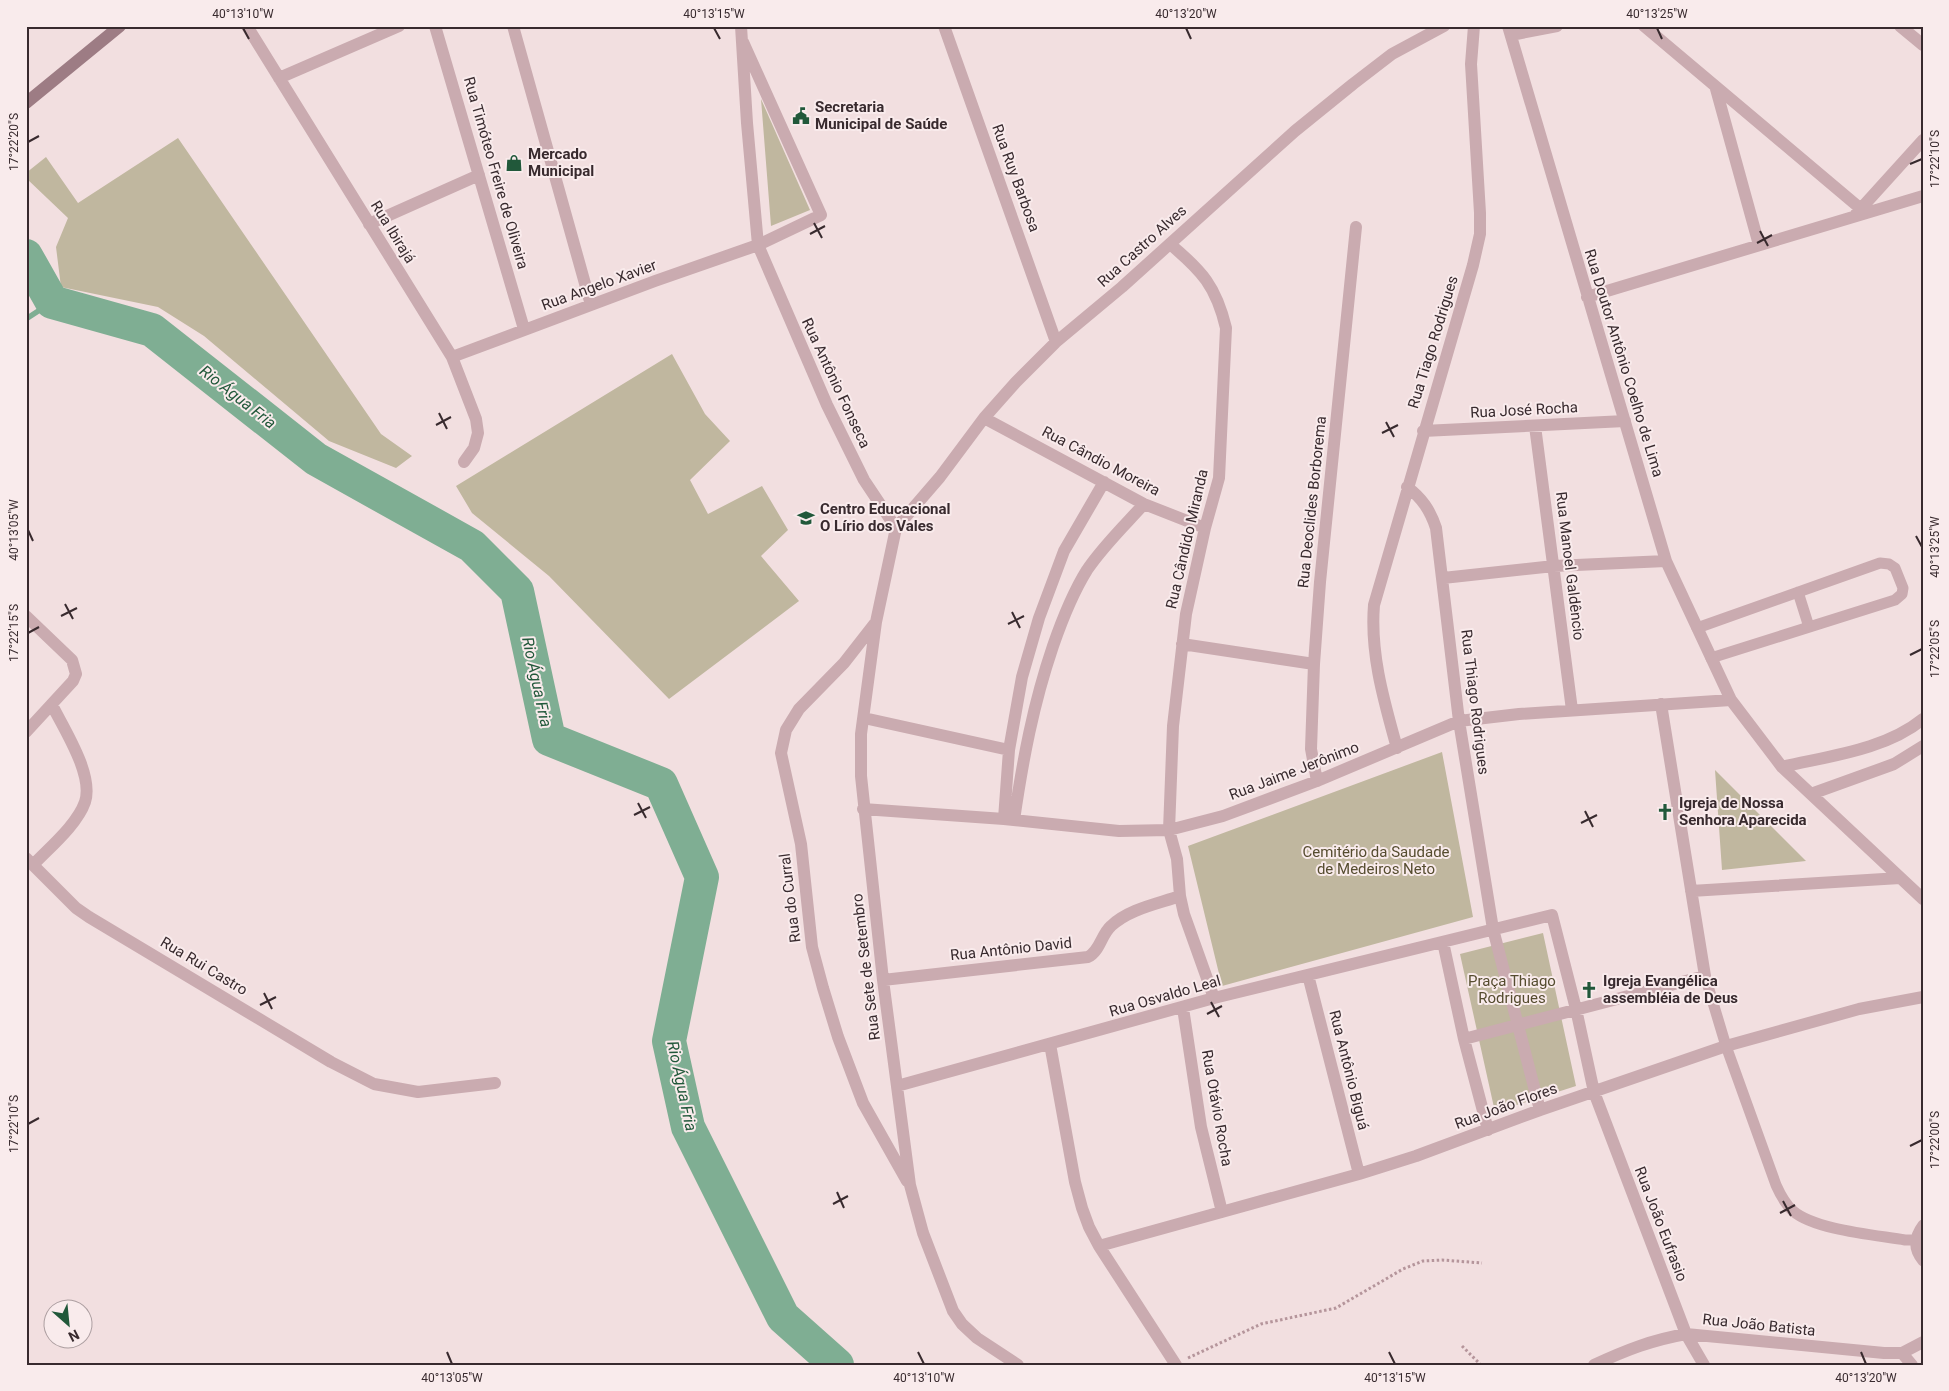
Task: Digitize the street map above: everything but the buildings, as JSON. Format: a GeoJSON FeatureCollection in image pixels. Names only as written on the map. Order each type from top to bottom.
{"type":"FeatureCollection","features":[{"type":"Feature","properties":{"kind":"main road"},"geometry":{"type":"LineString","coordinates":[[26,103],[120,26]]}},
{"type":"Feature","properties":{"kind":"street","name":"Rua Ibirajá"},"geometry":{"type":"LineString","coordinates":[[247,26],[452,357],[476,419],[478,433],[474,448],[464,462]]}},
{"type":"Feature","properties":{"kind":"street"},"geometry":{"type":"LineString","coordinates":[[280,78],[399,26]]}},
{"type":"Feature","properties":{"kind":"street","name":"Rua Timóteo Freire de Oliveira"},"geometry":{"type":"LineString","coordinates":[[435,26],[524,329]]}},
{"type":"Feature","properties":{"kind":"street"},"geometry":{"type":"LineString","coordinates":[[513,26],[590,305]]}},
{"type":"Feature","properties":{"kind":"street"},"geometry":{"type":"LineString","coordinates":[[741,26],[743,42]]}},
{"type":"Feature","properties":{"kind":"street","name":"Rua Ruy Barbosa"},"geometry":{"type":"LineString","coordinates":[[944,26],[1056,342]]}},
{"type":"Feature","properties":{"kind":"street","name":"Rua Castro Alves"},"geometry":{"type":"LineString","coordinates":[[896,528],[940,477],[984,418],[1016,382],[1056,342],[1170,244],[1236,182],[1353,84],[1392,54],[1444,26]]}},
{"type":"Feature","properties":{"kind":"street","name":"Rua Tiago Rodrigues"},"geometry":{"type":"LineString","coordinates":[[1397,748],[1383,700],[1375,656],[1374,605],[1423,431],[1473,265],[1480,234],[1472,64],[1474,26]]}},
{"type":"Feature","properties":{"kind":"street"},"geometry":{"type":"LineString","coordinates":[[1510,30],[1557,26]]}},
{"type":"Feature","properties":{"kind":"street"},"geometry":{"type":"LineString","coordinates":[[1644,26],[1858,212]]}},
{"type":"Feature","properties":{"kind":"street"},"geometry":{"type":"LineString","coordinates":[[1900,26],[1923,45]]}},
{"type":"Feature","properties":{"kind":"street","name":"Rua Doutor Antônio Coelho de Lima"},"geometry":{"type":"LineString","coordinates":[[1510,30],[1666,561],[1731,700],[1782,767],[1900,878]]}},
{"type":"Feature","properties":{"kind":"street","name":"Rua Angelo Xavier"},"geometry":{"type":"LineString","coordinates":[[452,357],[524,329],[758,245],[821,215],[743,42]]}},
{"type":"Feature","properties":{"kind":"street","name":"Rua Antônio Fonseca"},"geometry":{"type":"LineString","coordinates":[[743,42],[747,123],[758,245],[827,405],[864,480],[896,528]]}},
{"type":"Feature","properties":{"kind":"street"},"geometry":{"type":"LineString","coordinates":[[1716,89],[1759,245]]}},
{"type":"Feature","properties":{"kind":"street"},"geometry":{"type":"LineString","coordinates":[[1858,212],[1923,140]]}},
{"type":"Feature","properties":{"kind":"street"},"geometry":{"type":"LineString","coordinates":[[369,224],[479,175]]}},
{"type":"Feature","properties":{"kind":"street"},"geometry":{"type":"LineString","coordinates":[[1587,297],[1759,245],[1858,212],[1923,196]]}},
{"type":"Feature","properties":{"kind":"street","name":"Rua Deoclides Borborema"},"geometry":{"type":"LineString","coordinates":[[1317,781],[1311,741],[1314,664],[1320,582],[1356,227]]}},
{"type":"Feature","properties":{"kind":"street","name":"Rua Cândido Miranda"},"geometry":{"type":"LineString","coordinates":[[1170,244],[1190,261],[1209,284],[1220,305],[1226,328],[1219,478],[1205,528],[1186,614],[1173,726],[1169,830],[1177,859],[1180,896],[1184,914],[1214,998]]}},
{"type":"Feature","properties":{"kind":"street","name":"Rua Cândio Moreira"},"geometry":{"type":"LineString","coordinates":[[984,418],[1144,504],[1205,528]]}},
{"type":"Feature","properties":{"kind":"street","name":"Rua José Rocha"},"geometry":{"type":"LineString","coordinates":[[1423,431],[1626,421]]}},
{"type":"Feature","properties":{"kind":"street","name":"Rua Manoel Galdêncio"},"geometry":{"type":"LineString","coordinates":[[1535,426],[1572,710]]}},
{"type":"Feature","properties":{"kind":"street"},"geometry":{"type":"LineString","coordinates":[[1009,820],[1009,750],[1022,677],[1042,610],[1064,551],[1104,482]]}},
{"type":"Feature","properties":{"kind":"street","name":"Rua Thiago Rodrigues"},"geometry":{"type":"LineString","coordinates":[[1407,487],[1420,498],[1430,512],[1436,528],[1459,722],[1493,929]]}},
{"type":"Feature","properties":{"kind":"street"},"geometry":{"type":"LineString","coordinates":[[1009,820],[1039,686],[1062,621],[1076,589],[1088,569],[1144,504]]}},
{"type":"Feature","properties":{"kind":"street","name":"Rua Sete de Setembro"},"geometry":{"type":"LineString","coordinates":[[896,528],[876,622],[861,734],[861,776],[883,980],[910,1185],[923,1233],[952,1311],[977,1338],[1018,1365]]}},
{"type":"Feature","properties":{"kind":"street"},"geometry":{"type":"LineString","coordinates":[[1443,578],[1554,566],[1666,561]]}},
{"type":"Feature","properties":{"kind":"street"},"geometry":{"type":"LineString","coordinates":[[26,616],[72,660],[76,674],[73,681],[26,732]]}},
{"type":"Feature","properties":{"kind":"street","name":"Rua do Curral"},"geometry":{"type":"LineString","coordinates":[[876,622],[844,663],[799,709],[786,730],[781,753],[800,844],[812,947],[823,988],[838,1038],[863,1103],[910,1185]]}},
{"type":"Feature","properties":{"kind":"street"},"geometry":{"type":"LineString","coordinates":[[1182,644],[1314,664]]}},
{"type":"Feature","properties":{"kind":"street","name":"Rua Jaime Jerônimo"},"geometry":{"type":"LineString","coordinates":[[864,809],[1009,820],[1119,831],[1169,830],[1223,816],[1317,781],[1459,722],[1519,714],[1731,700]]}},
{"type":"Feature","properties":{"kind":"street"},"geometry":{"type":"LineString","coordinates":[[1464,1039],[1705,976],[1661,704]]}},
{"type":"Feature","properties":{"kind":"street"},"geometry":{"type":"LineString","coordinates":[[30,862],[74,822],[85,802],[86,786],[82,766],[52,705]]}},
{"type":"Feature","properties":{"kind":"street"},"geometry":{"type":"LineString","coordinates":[[864,718],[1009,750]]}},
{"type":"Feature","properties":{"kind":"street"},"geometry":{"type":"LineString","coordinates":[[1782,767],[1873,744],[1908,731],[1923,719]]}},
{"type":"Feature","properties":{"kind":"street"},"geometry":{"type":"LineString","coordinates":[[1811,794],[1894,764],[1923,746]]}},
{"type":"Feature","properties":{"kind":"street","name":"Rua Rui Castro"},"geometry":{"type":"LineString","coordinates":[[30,862],[76,908],[89,917],[331,1062],[374,1084],[418,1092],[495,1083]]}},
{"type":"Feature","properties":{"kind":"street"},"geometry":{"type":"LineString","coordinates":[[1691,891],[1900,878],[1923,900]]}},
{"type":"Feature","properties":{"kind":"street","name":"Rua Antônio David"},"geometry":{"type":"LineString","coordinates":[[883,980],[1088,957],[1095,952],[1108,927],[1120,918],[1180,896]]}},
{"type":"Feature","properties":{"kind":"street"},"geometry":{"type":"LineString","coordinates":[[1488,1130],[1464,1039],[1443,942],[1552,915],[1576,1009],[1594,1092]]}},
{"type":"Feature","properties":{"kind":"street"},"geometry":{"type":"LineString","coordinates":[[1493,929],[1540,1110]]}},
{"type":"Feature","properties":{"kind":"street","name":"Rua Osvaldo Leal"},"geometry":{"type":"LineString","coordinates":[[897,1086],[1184,1008],[1214,998],[1443,942]]}},
{"type":"Feature","properties":{"kind":"street","name":"Rua Antônio Biguá"},"geometry":{"type":"LineString","coordinates":[[1308,975],[1359,1174]]}},
{"type":"Feature","properties":{"kind":"street","name":"Rua João Flores"},"geometry":{"type":"LineString","coordinates":[[1099,1246],[1359,1174],[1416,1156],[1540,1110],[1726,1046],[1859,1009],[1923,996]]}},
{"type":"Feature","properties":{"kind":"street","name":"Rua Otávio Rocha"},"geometry":{"type":"LineString","coordinates":[[1184,1008],[1201,1127],[1222,1212]]}},
{"type":"Feature","properties":{"kind":"street"},"geometry":{"type":"LineString","coordinates":[[1050,1044],[1075,1182],[1084,1214],[1099,1246],[1176,1364]]}},
{"type":"Feature","properties":{"kind":"street","name":"Rua João Eufrasio"},"geometry":{"type":"LineString","coordinates":[[1594,1092],[1686,1334],[1704,1365]]}},
{"type":"Feature","properties":{"kind":"street","name":"Rua João Batista"},"geometry":{"type":"LineString","coordinates":[[1594,1365],[1631,1348],[1658,1339],[1686,1334],[1853,1351],[1902,1352],[1923,1342]]}},
{"type":"Feature","properties":{"kind":"street"},"geometry":{"type":"LineString","coordinates":[[1902,1352],[1912,1365]]}},
{"type":"Feature","properties":{"kind":"lane"},"geometry":{"type":"LineString","coordinates":[[1697,628],[1880,563],[1889,564],[1895,568],[1903,588],[1902,594],[1895,600],[1711,658]]}},
{"type":"Feature","properties":{"kind":"lane"},"geometry":{"type":"LineString","coordinates":[[1798,592],[1809,627]]}},
{"type":"Feature","properties":{"kind":"lane"},"geometry":{"type":"LineString","coordinates":[[1705,976],[1726,1046],[1776,1185],[1787,1205],[1794,1212],[1828,1226],[1905,1240],[1916,1240]]}},
{"type":"Feature","properties":{"kind":"lane"},"geometry":{"type":"LineString","coordinates":[[1923,1225],[1918,1232],[1916,1240],[1916,1248],[1923,1260]]}},
{"type":"Feature","properties":{"kind":"path"},"geometry":{"type":"LineString","coordinates":[[1176,1364],[1261,1324],[1336,1308],[1403,1269],[1423,1261],[1442,1260],[1482,1263]]}},
{"type":"Feature","properties":{"kind":"path"},"geometry":{"type":"LineString","coordinates":[[1462,1346],[1480,1365]]}},
{"type":"Feature","properties":{"kind":"green space"},"geometry":{"type":"Polygon","coordinates":[[[761,99],[810,210],[771,226],[761,99]]]}},
{"type":"Feature","properties":{"kind":"green space"},"geometry":{"type":"Polygon","coordinates":[[[178,138],[381,434],[412,456],[396,468],[329,441],[204,336],[158,307],[61,287],[56,247],[68,218],[26,178],[26,173],[46,157],[78,203],[178,138]]]}},
{"type":"Feature","properties":{"kind":"green space"},"geometry":{"type":"Polygon","coordinates":[[[672,354],[705,414],[730,441],[690,480],[708,514],[762,486],[788,530],[761,556],[799,601],[669,699],[549,576],[472,513],[456,486],[672,354]]]}},
{"type":"Feature","properties":{"kind":"green space","name":"Cemitério da Saudade de Medeiros Neto"},"geometry":{"type":"Polygon","coordinates":[[[1442,752],[1473,917],[1222,986],[1188,846],[1442,752]]]}},
{"type":"Feature","properties":{"kind":"green space"},"geometry":{"type":"Polygon","coordinates":[[[1715,770],[1806,861],[1722,870],[1715,770]]]}},
{"type":"Feature","properties":{"kind":"green space","name":"Praça Thiago Rodrigues"},"geometry":{"type":"Polygon","coordinates":[[[1543,933],[1576,1086],[1495,1112],[1460,954],[1543,933]]]}},
{"type":"Feature","properties":{"kind":"waterway","name":"Rio Água Fria"},"geometry":{"type":"LineString","coordinates":[[26,256],[52,302],[152,330],[316,459],[472,546],[517,591],[549,739],[661,784],[702,877],[669,1041],[688,1127],[783,1317],[837,1365]]}},
{"type":"Feature","properties":{"kind":"waterway"},"geometry":{"type":"LineString","coordinates":[[26,319],[52,302]]}},
{"type":"Feature","properties":{"kind":"place","name":"Secretaria Municipal de Saúde"},"geometry":{"type":"Point","coordinates":[801,116]}},
{"type":"Feature","properties":{"kind":"place","name":"Mercado Municipal"},"geometry":{"type":"Point","coordinates":[514,163]}},
{"type":"Feature","properties":{"kind":"place","name":"Centro Educacional O Lírio dos Vales"},"geometry":{"type":"Point","coordinates":[806,518]}},
{"type":"Feature","properties":{"kind":"place","name":"Igreja de Nossa Senhora Aparecida"},"geometry":{"type":"Point","coordinates":[1665,812]}},
{"type":"Feature","properties":{"kind":"place","name":"Igreja Evangélica assembléia de Deus"},"geometry":{"type":"Point","coordinates":[1589,990]}}]}
